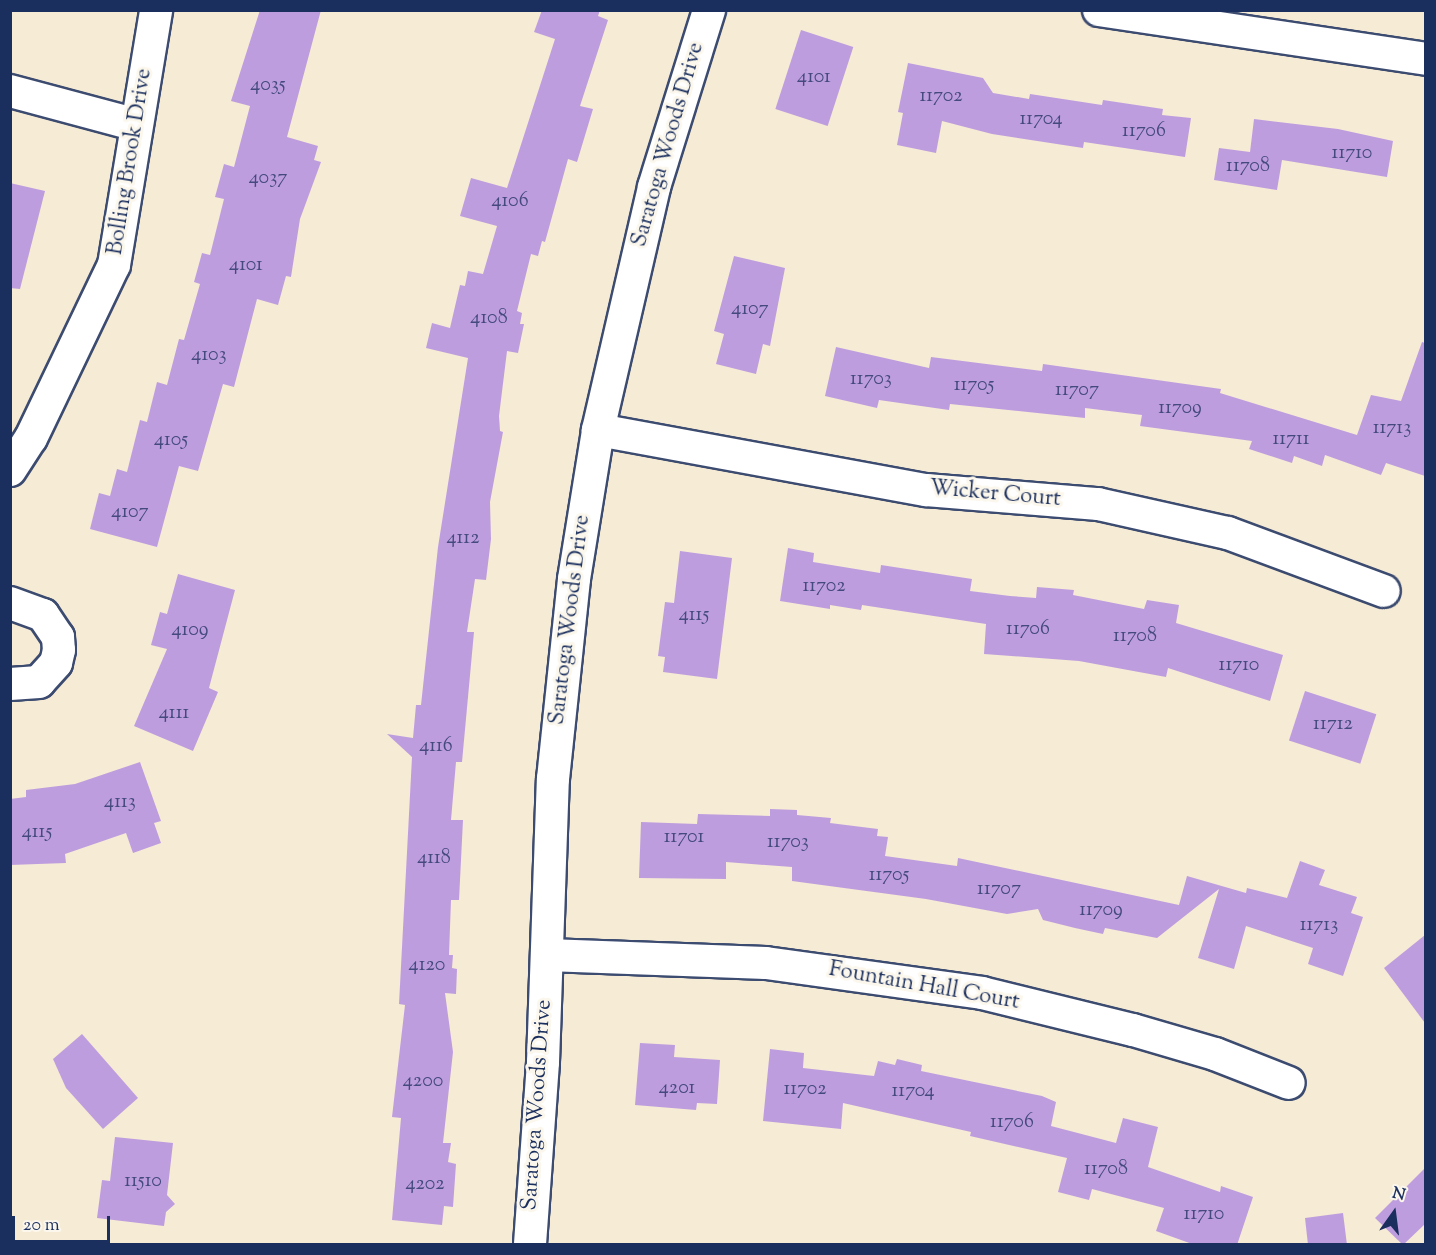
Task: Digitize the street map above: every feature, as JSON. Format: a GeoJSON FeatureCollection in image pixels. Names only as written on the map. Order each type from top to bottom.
{"type":"FeatureCollection","features":[{"type":"Feature","properties":{"kind":"street","name":"Bolling Brook Drive"},"geometry":{"type":"LineString","coordinates":[[10,470],[31,438],[114,265],[156,10]]}},
{"type":"Feature","properties":{"kind":"street","name":"Saratoga Woods Drive"},"geometry":{"type":"LineString","coordinates":[[530,1245],[547,955],[553,779],[561,677],[598,430],[654,187],[709,10]]}},
{"type":"Feature","properties":{"kind":"street"},"geometry":{"type":"LineString","coordinates":[[1099,10],[1425,59]]}},
{"type":"Feature","properties":{"kind":"street"},"geometry":{"type":"LineString","coordinates":[[10,91],[137,125]]}},
{"type":"Feature","properties":{"kind":"street","name":"Wicker Court"},"geometry":{"type":"LineString","coordinates":[[598,430],[926,490],[1098,504],[1228,533],[1384,591]]}},
{"type":"Feature","properties":{"kind":"street"},"geometry":{"type":"LineString","coordinates":[[10,603],[43,615],[58,637],[59,650],[56,663],[39,682],[10,684]]}},
{"type":"Feature","properties":{"kind":"street","name":"Fountain Hall Court"},"geometry":{"type":"LineString","coordinates":[[547,955],[766,963],[981,993],[1143,1033],[1215,1054],[1290,1083]]}},
{"type":"Feature","properties":{"kind":"building"},"geometry":{"type":"Polygon","coordinates":[[[260,10],[321,10],[287,137],[318,146],[314,160],[321,162],[300,219],[291,277],[286,276],[278,305],[257,299],[234,387],[223,384],[198,471],[179,466],[157,547],[90,529],[99,493],[110,496],[117,469],[127,472],[140,420],[147,422],[157,382],[167,385],[179,339],[184,340],[200,284],[194,282],[202,253],[210,255],[224,199],[215,197],[224,164],[234,167],[250,106],[231,101],[260,10]]]}},
{"type":"Feature","properties":{"kind":"building"},"geometry":{"type":"Polygon","coordinates":[[[542,10],[600,10],[598,16],[608,20],[580,106],[593,109],[577,162],[568,159],[545,242],[542,241],[538,256],[531,254],[517,311],[522,313],[520,324],[524,324],[518,353],[507,351],[499,416],[500,431],[503,432],[490,502],[491,539],[486,580],[475,579],[467,632],[474,632],[462,762],[456,762],[451,820],[463,820],[459,900],[451,900],[449,955],[453,955],[452,968],[457,969],[456,994],[445,993],[453,1052],[443,1143],[451,1143],[448,1162],[456,1164],[453,1207],[444,1206],[442,1225],[392,1220],[401,1118],[392,1117],[405,1005],[399,1004],[412,757],[387,734],[413,738],[416,705],[421,705],[438,547],[468,358],[426,348],[432,323],[450,328],[460,285],[465,286],[468,271],[483,274],[497,226],[460,216],[471,178],[507,188],[555,39],[534,32],[542,10]]]}},
{"type":"Feature","properties":{"kind":"building"},"geometry":{"type":"Polygon","coordinates":[[[801,30],[853,47],[828,126],[775,109],[801,30]]]}},
{"type":"Feature","properties":{"kind":"building"},"geometry":{"type":"Polygon","coordinates":[[[908,63],[983,78],[993,93],[1029,99],[1030,94],[1102,105],[1103,100],[1163,109],[1162,115],[1191,118],[1185,157],[1084,142],[1083,148],[992,134],[942,121],[936,153],[897,145],[903,113],[898,112],[908,63]]]}},
{"type":"Feature","properties":{"kind":"building"},"geometry":{"type":"Polygon","coordinates":[[[1254,119],[1338,129],[1393,141],[1387,177],[1282,160],[1277,190],[1214,180],[1219,148],[1250,152],[1254,119]]]}},
{"type":"Feature","properties":{"kind":"building"},"geometry":{"type":"Polygon","coordinates":[[[10,183],[45,191],[20,289],[10,288],[10,183]]]}},
{"type":"Feature","properties":{"kind":"building"},"geometry":{"type":"Polygon","coordinates":[[[734,256],[785,268],[770,346],[763,344],[756,374],[716,364],[724,334],[714,331],[734,256]]]}},
{"type":"Feature","properties":{"kind":"building"},"geometry":{"type":"Polygon","coordinates":[[[1422,342],[1425,343],[1425,476],[1386,463],[1381,475],[1325,455],[1322,466],[1294,456],[1292,463],[1249,449],[1252,441],[1140,426],[1142,415],[1085,408],[1085,418],[950,404],[949,410],[879,400],[877,408],[825,396],[836,347],[929,368],[931,357],[1042,371],[1043,364],[1221,389],[1220,393],[1357,435],[1371,395],[1401,401],[1422,342]]]}},
{"type":"Feature","properties":{"kind":"building"},"geometry":{"type":"Polygon","coordinates":[[[788,548],[814,553],[813,562],[880,573],[881,565],[972,579],[970,591],[1036,598],[1037,587],[1074,590],[1073,595],[1144,609],[1147,600],[1179,605],[1176,623],[1283,655],[1270,701],[1168,668],[1166,677],[1079,661],[984,654],[986,624],[862,605],[861,610],[830,605],[830,609],[780,601],[788,548]]]}},
{"type":"Feature","properties":{"kind":"building"},"geometry":{"type":"Polygon","coordinates":[[[680,551],[732,558],[717,679],[663,672],[665,657],[658,656],[665,602],[674,603],[680,551]]]}},
{"type":"Feature","properties":{"kind":"building"},"geometry":{"type":"Polygon","coordinates":[[[178,574],[235,590],[209,688],[218,692],[193,751],[134,726],[167,649],[151,645],[160,612],[167,614],[178,574]]]}},
{"type":"Feature","properties":{"kind":"building"},"geometry":{"type":"Polygon","coordinates":[[[1305,691],[1376,714],[1360,764],[1289,740],[1305,691]]]}},
{"type":"Feature","properties":{"kind":"building"},"geometry":{"type":"Polygon","coordinates":[[[140,762],[161,821],[154,823],[161,843],[133,853],[126,833],[65,854],[66,863],[10,865],[10,799],[26,797],[26,790],[75,784],[140,762]]]}},
{"type":"Feature","properties":{"kind":"building"},"geometry":{"type":"Polygon","coordinates":[[[770,809],[797,810],[797,815],[831,818],[830,823],[878,829],[877,836],[888,837],[885,856],[957,866],[958,858],[1179,905],[1187,876],[1246,893],[1247,888],[1287,898],[1300,861],[1325,870],[1319,885],[1357,897],[1351,913],[1363,917],[1343,976],[1308,964],[1313,948],[1246,926],[1234,969],[1198,958],[1219,889],[1157,938],[1105,928],[1103,934],[1075,928],[1043,920],[1038,909],[1007,914],[926,899],[792,881],[792,867],[726,862],[726,879],[639,878],[641,822],[697,824],[698,814],[770,816],[770,809]]]}},
{"type":"Feature","properties":{"kind":"building"},"geometry":{"type":"Polygon","coordinates":[[[1425,935],[1425,1023],[1384,968],[1425,935]]]}},
{"type":"Feature","properties":{"kind":"building"},"geometry":{"type":"Polygon","coordinates":[[[82,1034],[138,1098],[103,1129],[66,1088],[53,1059],[82,1034]]]}},
{"type":"Feature","properties":{"kind":"building"},"geometry":{"type":"Polygon","coordinates":[[[640,1043],[675,1045],[674,1057],[720,1060],[717,1104],[697,1103],[696,1110],[635,1105],[640,1043]]]}},
{"type":"Feature","properties":{"kind":"building"},"geometry":{"type":"Polygon","coordinates":[[[770,1049],[804,1053],[803,1068],[874,1076],[878,1061],[895,1065],[897,1059],[922,1065],[921,1071],[1042,1096],[1056,1102],[1051,1126],[1116,1143],[1123,1118],[1158,1127],[1148,1167],[1220,1192],[1221,1186],[1253,1197],[1237,1245],[1195,1245],[1156,1231],[1164,1208],[1092,1189],[1089,1200],[1058,1192],[1067,1158],[970,1136],[971,1132],[843,1103],[841,1129],[763,1121],[770,1049]]]}},
{"type":"Feature","properties":{"kind":"building"},"geometry":{"type":"Polygon","coordinates":[[[115,1137],[173,1143],[167,1195],[175,1204],[166,1212],[164,1226],[97,1218],[102,1180],[110,1181],[115,1137]]]}},
{"type":"Feature","properties":{"kind":"building"},"geometry":{"type":"Polygon","coordinates":[[[1425,1168],[1425,1224],[1403,1245],[1375,1218],[1425,1168]]]}},
{"type":"Feature","properties":{"kind":"building"},"geometry":{"type":"Polygon","coordinates":[[[1343,1213],[1347,1245],[1308,1245],[1305,1218],[1343,1213]]]}}]}
